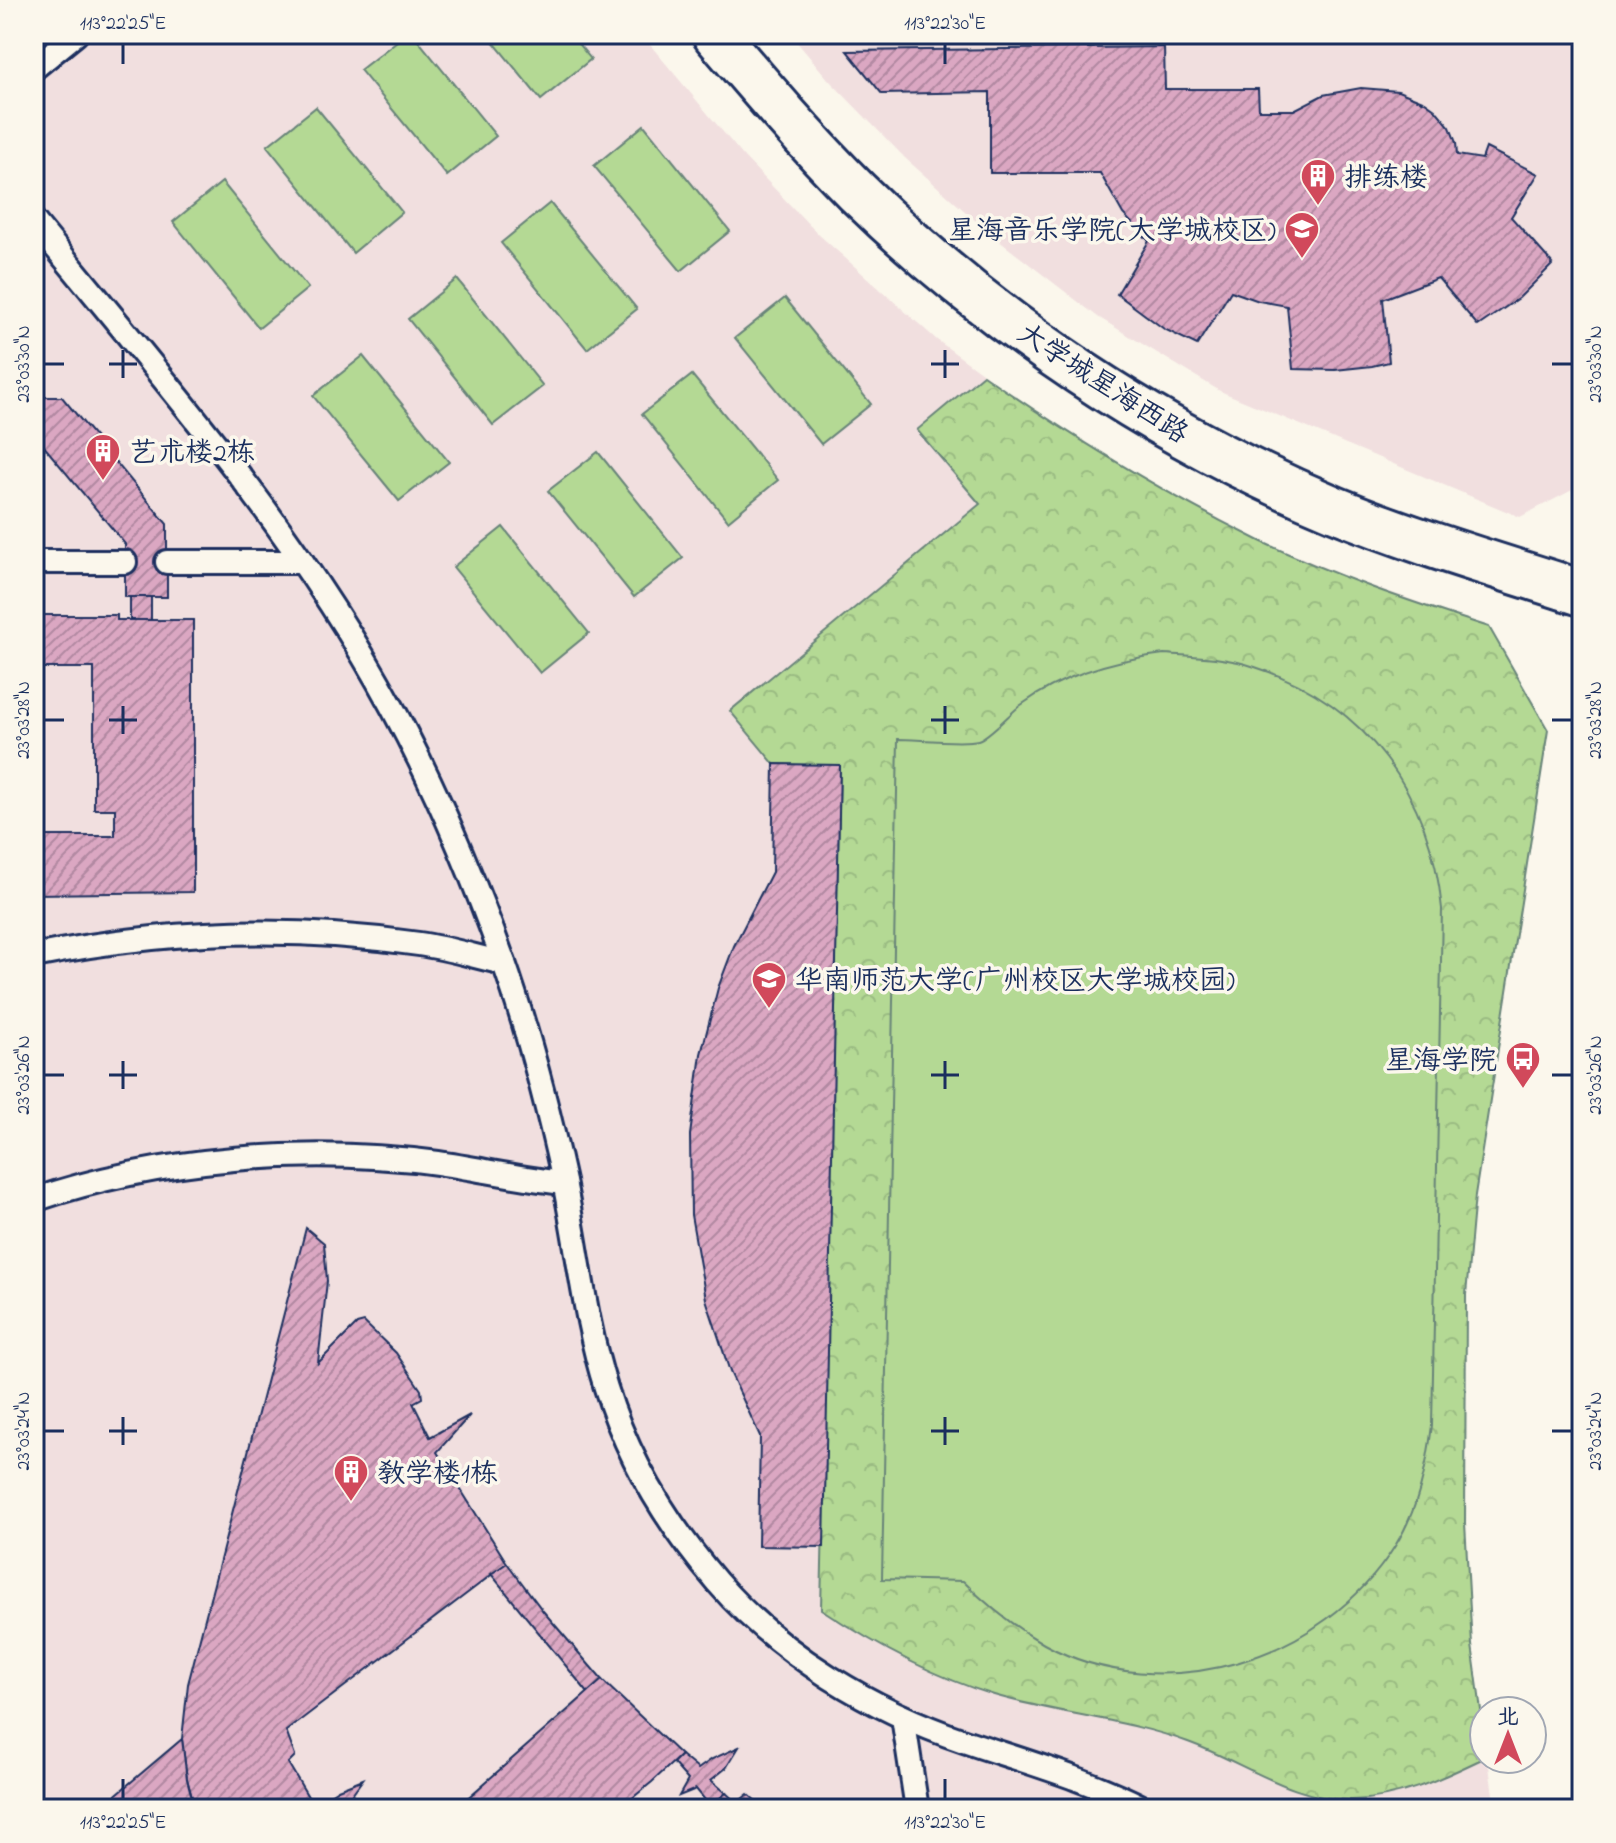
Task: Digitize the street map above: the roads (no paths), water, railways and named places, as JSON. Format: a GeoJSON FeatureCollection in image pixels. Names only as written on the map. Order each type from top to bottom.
{"type":"FeatureCollection","features":[{"type":"Feature","properties":{"kind":"street","name":"大学城星海西路"},"geometry":{"type":"LineString","coordinates":[[715,34],[801,134],[894,225],[989,306],[1102,385],[1215,451],[1335,508],[1402,534],[1582,593]]}},
{"type":"Feature","properties":{"kind":"lane"},"geometry":{"type":"LineString","coordinates":[[34,68],[76,34]]}},
{"type":"Feature","properties":{"kind":"lane"},"geometry":{"type":"LineString","coordinates":[[34,221],[230,462],[302,562],[392,706],[432,787],[504,963],[530,1044],[564,1183],[605,1387],[624,1437],[649,1485],[681,1535],[720,1585],[759,1622],[808,1664],[857,1694],[903,1717],[1047,1767],[1117,1794],[1146,1809]]}},
{"type":"Feature","properties":{"kind":"lane"},"geometry":{"type":"LineString","coordinates":[[34,562],[125,562]]}},
{"type":"Feature","properties":{"kind":"lane"},"geometry":{"type":"LineString","coordinates":[[167,562],[302,562]]}},
{"type":"Feature","properties":{"kind":"lane"},"geometry":{"type":"LineString","coordinates":[[34,956],[93,944],[191,934],[275,933],[354,936],[423,945],[504,963]]}},
{"type":"Feature","properties":{"kind":"lane"},"geometry":{"type":"LineString","coordinates":[[34,1200],[159,1170],[228,1160],[303,1155],[437,1163],[564,1183]]}},
{"type":"Feature","properties":{"kind":"lane"},"geometry":{"type":"LineString","coordinates":[[903,1717],[917,1809]]}},
{"type":"Feature","properties":{"kind":"place","name":"排练楼"},"geometry":{"type":"Point","coordinates":[1318,207]}},
{"type":"Feature","properties":{"kind":"place","name":"星海音乐学院(大学城校区)"},"geometry":{"type":"Point","coordinates":[1302,260]}},
{"type":"Feature","properties":{"kind":"place","name":"艺术楼2栋"},"geometry":{"type":"Point","coordinates":[103,482]}},
{"type":"Feature","properties":{"kind":"place","name":"华南师范大学(广州校区大学城校园)"},"geometry":{"type":"Point","coordinates":[769,1010]}},
{"type":"Feature","properties":{"kind":"place","name":"星海学院"},"geometry":{"type":"Point","coordinates":[1523,1090]}},
{"type":"Feature","properties":{"kind":"place","name":"教学楼1栋"},"geometry":{"type":"Point","coordinates":[351,1503]}}]}
